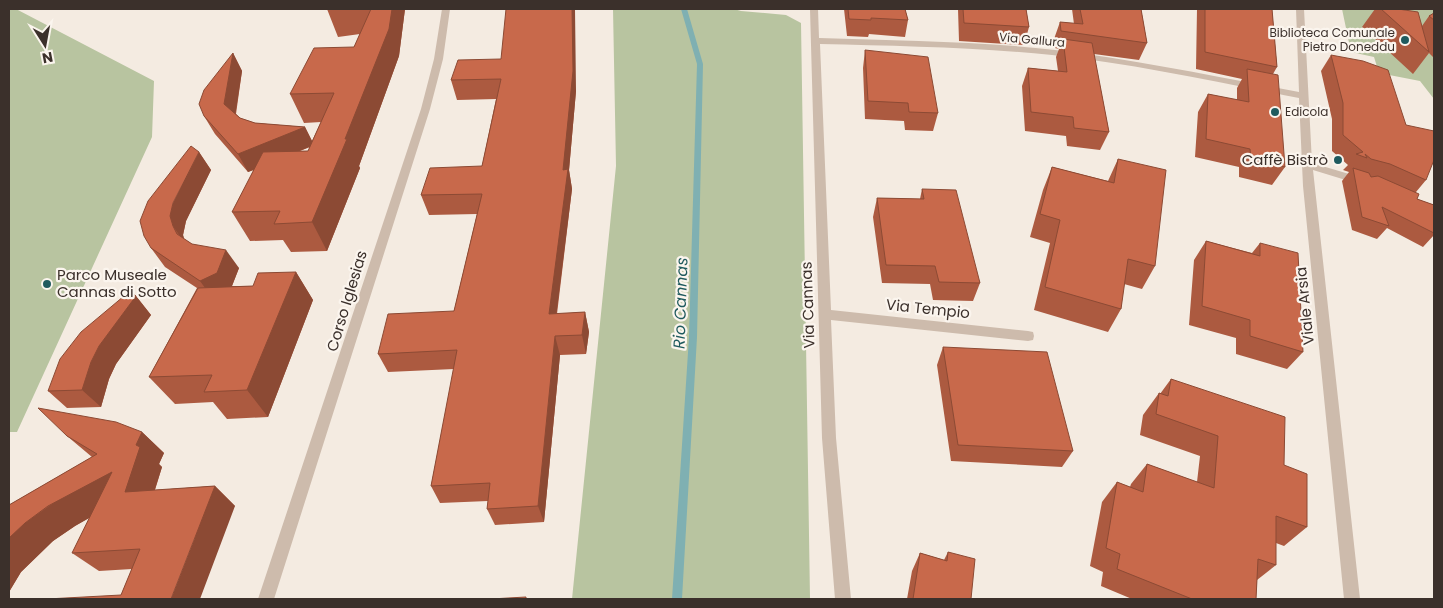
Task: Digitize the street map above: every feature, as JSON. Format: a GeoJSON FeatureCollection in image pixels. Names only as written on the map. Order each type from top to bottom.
{"type":"FeatureCollection","features":[{"type":"Feature","properties":{"kind":"street","name":"Corso Iglesias"},"geometry":{"type":"LineString","coordinates":[[266,599],[324,428],[433,83],[446,9]]}},
{"type":"Feature","properties":{"kind":"street","name":"Via Cannas"},"geometry":{"type":"LineString","coordinates":[[814,9],[829,438],[843,599]]}},
{"type":"Feature","properties":{"kind":"street","name":"Viale Arsia"},"geometry":{"type":"LineString","coordinates":[[1300,9],[1307,165],[1352,599]]}},
{"type":"Feature","properties":{"kind":"street","name":"Via Gallura"},"geometry":{"type":"LineString","coordinates":[[815,41],[936,44],[1052,53],[1125,63],[1304,96]]}},
{"type":"Feature","properties":{"kind":"street"},"geometry":{"type":"LineString","coordinates":[[1307,165],[1353,177],[1371,184]]}},
{"type":"Feature","properties":{"kind":"street","name":"Via Tempio"},"geometry":{"type":"LineString","coordinates":[[825,314],[1028,336]]}},
{"type":"Feature","properties":{"kind":"green space","name":"Parco Museale Cannas di Sotto"},"geometry":{"type":"Polygon","coordinates":[[[9,9],[16,9],[154,81],[152,137],[17,432],[9,432],[9,9]]]}},
{"type":"Feature","properties":{"kind":"green space"},"geometry":{"type":"Polygon","coordinates":[[[613,9],[734,9],[786,15],[801,23],[810,599],[572,599],[616,166],[613,9]]]}},
{"type":"Feature","properties":{"kind":"green space"},"geometry":{"type":"Polygon","coordinates":[[[1342,9],[1434,9],[1434,99],[1420,81],[1379,73],[1374,57],[1351,52],[1342,9]]]}},
{"type":"Feature","properties":{"kind":"building"},"geometry":{"type":"Polygon","coordinates":[[[371,9],[392,9],[389,29],[345,139],[347,139],[312,222],[274,224],[280,211],[232,212],[263,152],[308,151],[334,93],[290,94],[314,48],[354,47],[371,9]]]}},
{"type":"Feature","properties":{"kind":"building"},"geometry":{"type":"Polygon","coordinates":[[[506,9],[572,9],[573,71],[563,170],[568,169],[549,314],[585,312],[582,335],[555,336],[538,506],[487,509],[490,483],[431,486],[457,350],[378,354],[388,314],[454,311],[482,194],[421,195],[430,168],[482,166],[501,79],[451,80],[458,60],[501,59],[506,9]]]}},
{"type":"Feature","properties":{"kind":"building"},"geometry":{"type":"Polygon","coordinates":[[[848,9],[905,9],[908,20],[849,19],[848,9]]]}},
{"type":"Feature","properties":{"kind":"building"},"geometry":{"type":"Polygon","coordinates":[[[963,9],[1026,9],[1029,27],[964,23],[963,9]]]}},
{"type":"Feature","properties":{"kind":"building"},"geometry":{"type":"Polygon","coordinates":[[[1080,9],[1141,9],[1147,43],[1061,31],[1060,22],[1083,24],[1080,9]]]}},
{"type":"Feature","properties":{"kind":"building"},"geometry":{"type":"Polygon","coordinates":[[[1205,9],[1272,9],[1277,67],[1205,52],[1205,9]]]}},
{"type":"Feature","properties":{"kind":"building"},"geometry":{"type":"Polygon","coordinates":[[[1381,9],[1418,12],[1429,52],[1381,9]]]}},
{"type":"Feature","properties":{"kind":"building"},"geometry":{"type":"Polygon","coordinates":[[[1434,13],[1434,20],[1429,16],[1434,13]]]}},
{"type":"Feature","properties":{"kind":"building"},"geometry":{"type":"Polygon","coordinates":[[[1063,39],[1092,43],[1109,132],[1074,128],[1073,117],[1031,112],[1028,68],[1067,72],[1063,39]]]}},
{"type":"Feature","properties":{"kind":"building"},"geometry":{"type":"Polygon","coordinates":[[[865,50],[928,57],[938,113],[909,112],[908,103],[868,101],[865,50]]]}},
{"type":"Feature","properties":{"kind":"building"},"geometry":{"type":"Polygon","coordinates":[[[233,53],[224,104],[240,118],[255,123],[305,127],[238,154],[204,116],[199,104],[204,90],[233,53]]]}},
{"type":"Feature","properties":{"kind":"building"},"geometry":{"type":"Polygon","coordinates":[[[1331,55],[1363,61],[1388,70],[1406,125],[1434,131],[1434,160],[1426,180],[1390,164],[1371,159],[1365,154],[1367,158],[1356,154],[1363,152],[1343,135],[1343,103],[1331,55]]]}},
{"type":"Feature","properties":{"kind":"building"},"geometry":{"type":"Polygon","coordinates":[[[1247,69],[1278,75],[1285,167],[1251,159],[1250,149],[1206,139],[1208,94],[1249,102],[1247,69]]]}},
{"type":"Feature","properties":{"kind":"building"},"geometry":{"type":"Polygon","coordinates":[[[191,146],[199,152],[173,203],[170,216],[173,226],[177,234],[192,244],[226,250],[217,273],[200,281],[151,248],[144,236],[140,221],[148,201],[191,146]]]}},
{"type":"Feature","properties":{"kind":"building"},"geometry":{"type":"Polygon","coordinates":[[[1118,159],[1166,170],[1155,266],[1128,259],[1121,309],[1045,287],[1060,220],[1040,214],[1052,167],[1114,183],[1118,159]]]}},
{"type":"Feature","properties":{"kind":"building"},"geometry":{"type":"Polygon","coordinates":[[[1353,168],[1369,173],[1371,177],[1378,176],[1419,194],[1417,199],[1434,205],[1434,233],[1382,207],[1389,226],[1362,217],[1353,168]]]}},
{"type":"Feature","properties":{"kind":"building"},"geometry":{"type":"Polygon","coordinates":[[[922,189],[956,190],[980,283],[939,282],[935,266],[886,265],[877,198],[924,199],[922,189]]]}},
{"type":"Feature","properties":{"kind":"building"},"geometry":{"type":"Polygon","coordinates":[[[1206,241],[1260,256],[1260,243],[1298,253],[1303,352],[1250,336],[1250,320],[1202,306],[1206,241]]]}},
{"type":"Feature","properties":{"kind":"building"},"geometry":{"type":"Polygon","coordinates":[[[296,272],[247,390],[204,392],[212,375],[149,377],[198,288],[253,286],[258,273],[296,272]]]}},
{"type":"Feature","properties":{"kind":"building"},"geometry":{"type":"Polygon","coordinates":[[[130,291],[136,296],[99,346],[91,362],[82,390],[48,391],[60,359],[81,332],[130,291]]]}},
{"type":"Feature","properties":{"kind":"building"},"geometry":{"type":"Polygon","coordinates":[[[943,347],[1047,352],[1073,451],[958,445],[943,347]]]}},
{"type":"Feature","properties":{"kind":"building"},"geometry":{"type":"Polygon","coordinates":[[[1171,379],[1285,417],[1284,465],[1307,474],[1307,527],[1276,516],[1276,565],[1258,559],[1256,599],[1192,599],[1117,569],[1120,554],[1106,548],[1117,482],[1143,492],[1147,464],[1214,488],[1218,436],[1156,414],[1159,393],[1168,396],[1171,379]]]}},
{"type":"Feature","properties":{"kind":"building"},"geometry":{"type":"Polygon","coordinates":[[[38,408],[116,422],[142,432],[136,445],[140,447],[125,492],[215,486],[171,599],[47,599],[121,595],[140,549],[72,553],[112,472],[48,506],[9,538],[9,505],[97,454],[67,436],[38,408]]]}},
{"type":"Feature","properties":{"kind":"building"},"geometry":{"type":"Polygon","coordinates":[[[948,552],[975,559],[971,599],[913,599],[920,553],[947,561],[948,552]]]}},
{"type":"Feature","properties":{"kind":"building"},"geometry":{"type":"Polygon","coordinates":[[[526,597],[526,599],[491,599],[526,597]]]}},
{"type":"Feature","properties":{"kind":"waterway","name":"Rio Cannas"},"geometry":{"type":"LineString","coordinates":[[677,599],[693,337],[700,64],[684,9]]}},
{"type":"Feature","properties":{"kind":"place","name":"Biblioteca Comunale Pietro Doneddu"},"geometry":{"type":"Point","coordinates":[1405,40]}},
{"type":"Feature","properties":{"kind":"place","name":"Edicola"},"geometry":{"type":"Point","coordinates":[1275,112]}},
{"type":"Feature","properties":{"kind":"place","name":"Caffè Bistrò"},"geometry":{"type":"Point","coordinates":[1338,160]}},
{"type":"Feature","properties":{"kind":"place","name":"Parco Museale Cannas di Sotto"},"geometry":{"type":"Point","coordinates":[47,284]}}]}
